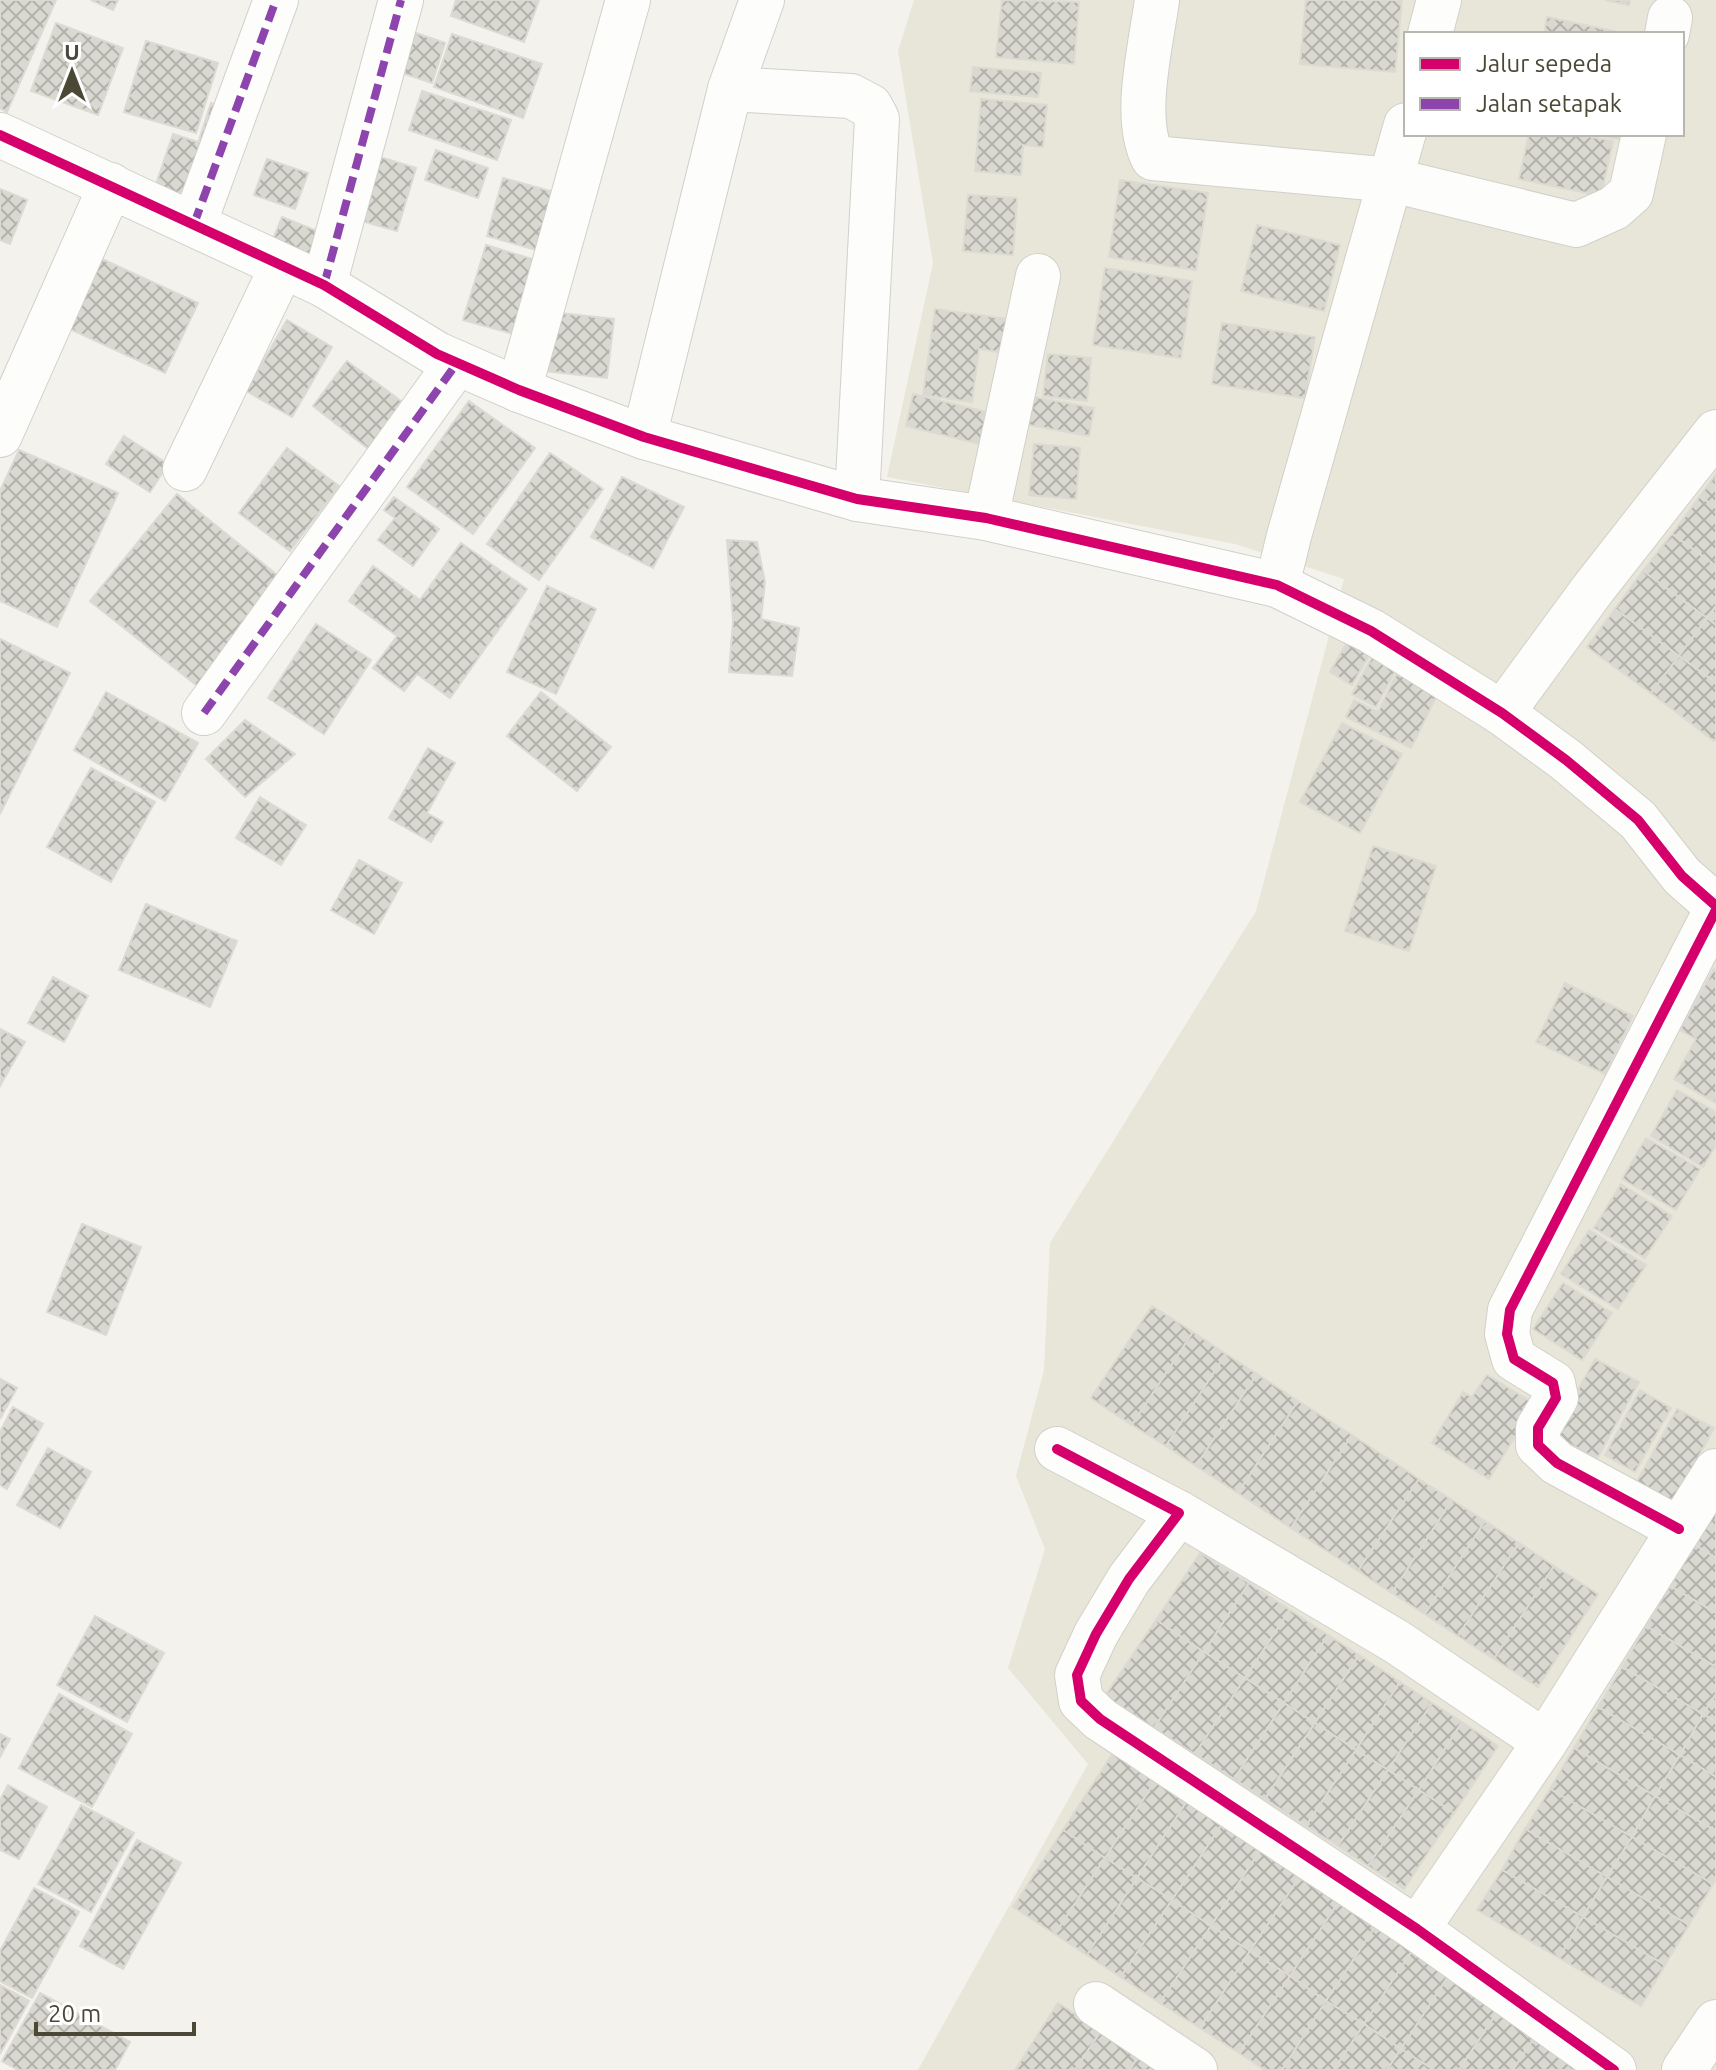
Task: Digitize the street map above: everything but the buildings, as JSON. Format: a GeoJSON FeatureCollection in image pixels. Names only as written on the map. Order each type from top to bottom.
{"type":"FeatureCollection","features":[{"type":"Feature","properties":{"kind":"street"},"geometry":{"type":"LineString","coordinates":[[194,224],[276,0]]}},
{"type":"Feature","properties":{"kind":"street"},"geometry":{"type":"LineString","coordinates":[[324,285],[401,0]]}},
{"type":"Feature","properties":{"kind":"street"},"geometry":{"type":"LineString","coordinates":[[519,390],[628,0]]}},
{"type":"Feature","properties":{"kind":"street"},"geometry":{"type":"LineString","coordinates":[[644,437],[730,89],[762,0]]}},
{"type":"Feature","properties":{"kind":"street"},"geometry":{"type":"LineString","coordinates":[[1157,0],[1143,107],[1143,132],[1153,158],[1392,180],[1576,225],[1614,208],[1631,193],[1644,136]]}},
{"type":"Feature","properties":{"kind":"street"},"geometry":{"type":"LineString","coordinates":[[1431,32],[1439,0]]}},
{"type":"Feature","properties":{"kind":"street"},"geometry":{"type":"LineString","coordinates":[[730,89],[851,96],[870,106],[877,119],[857,499]]}},
{"type":"Feature","properties":{"kind":"street"},"geometry":{"type":"LineString","coordinates":[[1277,585],[1404,133]]}},
{"type":"Feature","properties":{"kind":"street"},"geometry":{"type":"LineString","coordinates":[[0,135],[324,285],[437,354],[519,390],[644,437],[857,499],[986,518],[1277,585],[1371,631],[1502,713],[1566,760],[1638,820],[1682,876],[1716,908],[1510,1310],[1507,1334],[1514,1359],[1553,1383],[1556,1398],[1538,1428],[1538,1445],[1557,1463],[1679,1529]]}},
{"type":"Feature","properties":{"kind":"street"},"geometry":{"type":"LineString","coordinates":[[0,435],[111,185]]}},
{"type":"Feature","properties":{"kind":"street"},"geometry":{"type":"LineString","coordinates":[[185,469],[282,267]]}},
{"type":"Feature","properties":{"kind":"street"},"geometry":{"type":"LineString","coordinates":[[986,518],[1038,276]]}},
{"type":"Feature","properties":{"kind":"street"},"geometry":{"type":"LineString","coordinates":[[204,713],[457,363]]}},
{"type":"Feature","properties":{"kind":"street"},"geometry":{"type":"LineString","coordinates":[[1502,713],[1593,589],[1716,432]]}},
{"type":"Feature","properties":{"kind":"street"},"geometry":{"type":"LineString","coordinates":[[1057,1449],[1179,1513],[1397,1642],[1545,1742]]}},
{"type":"Feature","properties":{"kind":"street"},"geometry":{"type":"LineString","coordinates":[[1417,1929],[1545,1742],[1716,1471]]}},
{"type":"Feature","properties":{"kind":"street"},"geometry":{"type":"LineString","coordinates":[[1179,1513],[1129,1579],[1096,1634],[1077,1675],[1081,1701],[1100,1719],[1417,1929],[1614,2070]]}},
{"type":"Feature","properties":{"kind":"street"},"geometry":{"type":"LineString","coordinates":[[1096,2004],[1195,2070]]}},
{"type":"Feature","properties":{"kind":"street"},"geometry":{"type":"LineString","coordinates":[[1684,2070],[1716,2022]]}},
{"type":"Feature","properties":{"kind":"shaded area"},"geometry":{"type":"Polygon","coordinates":[[[914,0],[1716,0],[1716,2070],[918,2070],[1088,1764],[1008,1668],[1045,1549],[1016,1476],[1044,1370],[1050,1243],[1256,911],[1344,579],[1235,544],[887,477],[933,263],[898,51],[914,0]]]}},
{"type":"Feature","properties":{"kind":"marked path"},"geometry":{"type":"LineString","coordinates":[[194,224],[276,0]]}},
{"type":"Feature","properties":{"kind":"marked path"},"geometry":{"type":"LineString","coordinates":[[324,285],[401,0]]}},
{"type":"Feature","properties":{"kind":"marked path"},"geometry":{"type":"LineString","coordinates":[[204,713],[457,363]]}},
{"type":"Feature","properties":{"kind":"cycle path"},"geometry":{"type":"LineString","coordinates":[[0,135],[324,285],[437,354],[519,390],[644,437],[857,499],[986,518],[1277,585],[1371,631],[1502,713],[1566,760],[1638,820],[1682,876],[1716,906]]}},
{"type":"Feature","properties":{"kind":"cycle path"},"geometry":{"type":"LineString","coordinates":[[1679,1529],[1557,1463],[1538,1445],[1538,1428],[1556,1398],[1553,1383],[1514,1359],[1507,1334],[1510,1310],[1716,910]]}},
{"type":"Feature","properties":{"kind":"cycle path"},"geometry":{"type":"LineString","coordinates":[[1057,1449],[1179,1513],[1129,1579],[1096,1634],[1077,1675],[1081,1701],[1100,1719],[1417,1929],[1614,2070]]}}]}
